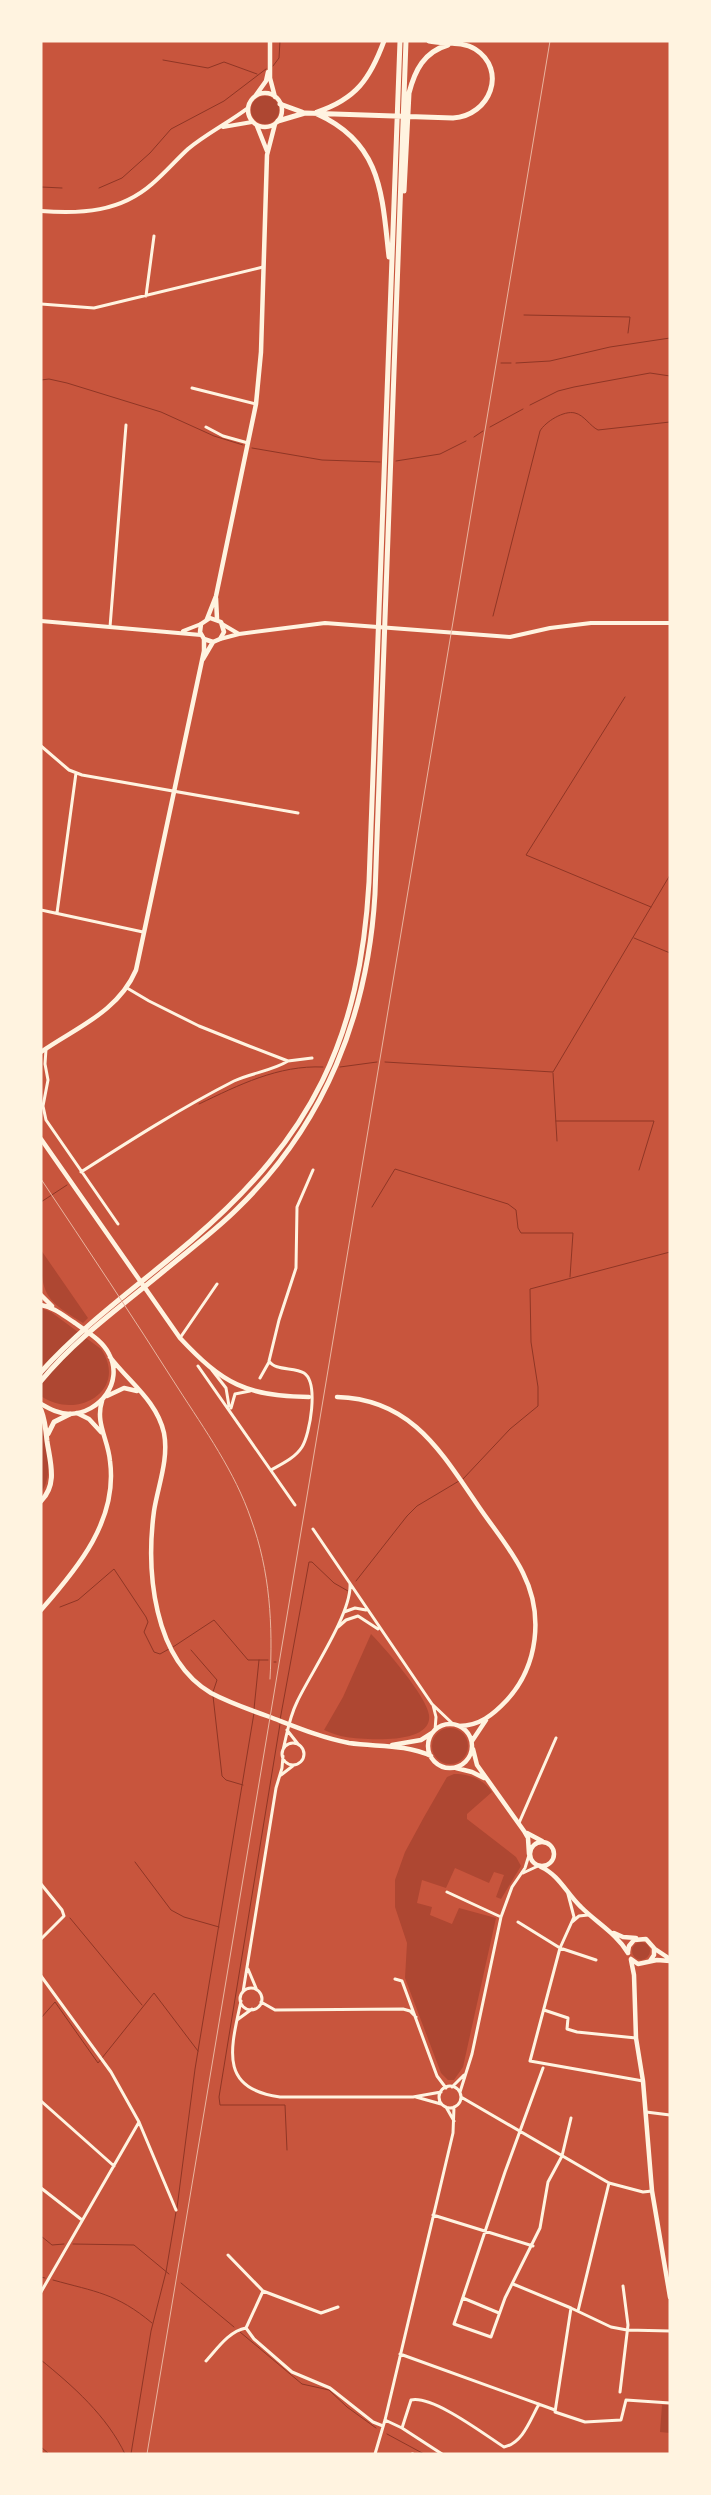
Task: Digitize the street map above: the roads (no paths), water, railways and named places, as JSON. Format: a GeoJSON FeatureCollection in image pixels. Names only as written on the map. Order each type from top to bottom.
{"type":"FeatureCollection","features":[{"type":"Feature","properties":{"kind":"highway"},"geometry":{"type":"LineString","coordinates":[[314,113],[336,106],[353,95],[369,75],[384,41]]}},
{"type":"Feature","properties":{"kind":"highway"},"geometry":{"type":"LineString","coordinates":[[42,1371],[67,1344],[205,1228],[256,1180],[291,1135],[332,1062],[348,1018],[365,940],[400,41]]}},
{"type":"Feature","properties":{"kind":"highway"},"geometry":{"type":"LineString","coordinates":[[41,1381],[83,1339],[215,1229],[261,1183],[299,1134],[316,1107],[343,1053],[360,1000],[372,940],[376,864],[406,41]]}},
{"type":"Feature","properties":{"kind":"highway"},"geometry":{"type":"LineString","coordinates":[[277,122],[305,113],[465,116],[477,111],[489,95],[491,72],[485,58],[469,46],[429,41]]}},
{"type":"Feature","properties":{"kind":"highway"},"geometry":{"type":"LineString","coordinates":[[400,210],[403,195],[409,93],[413,78],[418,67],[430,54],[438,48],[451,44]]}},
{"type":"Feature","properties":{"kind":"highway"},"geometry":{"type":"LineString","coordinates":[[280,104],[305,113]]}},
{"type":"Feature","properties":{"kind":"highway"},"geometry":{"type":"LineString","coordinates":[[314,113],[336,122],[348,131],[368,158],[378,182],[392,276]]}},
{"type":"Feature","properties":{"kind":"highway"},"geometry":{"type":"LineString","coordinates":[[41,1410],[52,1480],[47,1494],[41,1501]]}},
{"type":"Feature","properties":{"kind":"highway"},"geometry":{"type":"LineString","coordinates":[[47,1442],[52,1424],[70,1414]]}},
{"type":"Feature","properties":{"kind":"main road"},"geometry":{"type":"LineString","coordinates":[[41,1052],[108,1008],[127,988],[136,970],[201,665],[201,624],[207,619],[216,596],[256,404],[261,352],[267,155],[277,122],[282,113],[276,97],[270,65],[270,41]]}},
{"type":"Feature","properties":{"kind":"main road"},"geometry":{"type":"LineString","coordinates":[[267,155],[248,108],[266,81],[270,65]]}},
{"type":"Feature","properties":{"kind":"main road"},"geometry":{"type":"LineString","coordinates":[[256,96],[266,93],[276,97]]}},
{"type":"Feature","properties":{"kind":"main road"},"geometry":{"type":"LineString","coordinates":[[254,124],[266,128],[277,122]]}},
{"type":"Feature","properties":{"kind":"main road"},"geometry":{"type":"LineString","coordinates":[[201,665],[213,642],[220,639],[224,632],[222,624],[217,619],[216,596]]}},
{"type":"Feature","properties":{"kind":"main road"},"geometry":{"type":"LineString","coordinates":[[207,619],[217,619]]}},
{"type":"Feature","properties":{"kind":"main road"},"geometry":{"type":"LineString","coordinates":[[202,637],[213,642]]}},
{"type":"Feature","properties":{"kind":"main road"},"geometry":{"type":"LineString","coordinates":[[41,1139],[180,1338],[201,1364],[228,1381],[256,1392],[272,1396],[309,1397]]}},
{"type":"Feature","properties":{"kind":"main road"},"geometry":{"type":"LineString","coordinates":[[41,1295],[54,1309],[99,1341],[157,1414],[165,1442],[164,1460],[152,1529],[153,1571],[158,1613],[171,1650],[187,1674],[201,1686],[236,1705],[333,1740],[406,1748],[431,1756],[440,1765],[472,1772],[487,1780]]}},
{"type":"Feature","properties":{"kind":"main road"},"geometry":{"type":"LineString","coordinates":[[41,1304],[54,1309]]}},
{"type":"Feature","properties":{"kind":"main road"},"geometry":{"type":"LineString","coordinates":[[41,1610],[84,1557],[105,1514],[110,1495],[111,1468],[109,1452],[102,1433],[99,1416],[103,1400],[113,1379],[110,1357]]}},
{"type":"Feature","properties":{"kind":"main road"},"geometry":{"type":"LineString","coordinates":[[41,1404],[56,1411],[70,1414],[88,1410],[124,1388],[142,1393]]}},
{"type":"Feature","properties":{"kind":"main road"},"geometry":{"type":"LineString","coordinates":[[337,1397],[373,1402],[405,1418],[433,1443],[523,1573],[532,1596],[535,1614],[534,1646],[525,1673],[512,1694],[486,1719],[472,1743],[466,1761],[452,1767]]}},
{"type":"Feature","properties":{"kind":"main road"},"geometry":{"type":"LineString","coordinates":[[77,1413],[92,1422],[102,1433]]}},
{"type":"Feature","properties":{"kind":"main road"},"geometry":{"type":"LineString","coordinates":[[383,1746],[421,1740],[440,1726],[453,1724],[459,1726],[471,1725],[486,1719]]}},
{"type":"Feature","properties":{"kind":"main road"},"geometry":{"type":"LineString","coordinates":[[459,1726],[468,1734],[477,1766],[528,1838],[529,1855],[532,1862],[548,1869],[558,1878]]}},
{"type":"Feature","properties":{"kind":"main road"},"geometry":{"type":"LineString","coordinates":[[431,1756],[429,1744],[434,1731]]}},
{"type":"Feature","properties":{"kind":"main road"},"geometry":{"type":"LineString","coordinates":[[524,1831],[552,1847],[553,1866],[558,1878],[565,1889],[591,1916],[609,1930],[623,1937],[650,1941],[654,1948],[670,1960]]}},
{"type":"Feature","properties":{"kind":"main road"},"geometry":{"type":"LineString","coordinates":[[529,1855],[532,1846],[543,1842]]}},
{"type":"Feature","properties":{"kind":"main road"},"geometry":{"type":"LineString","coordinates":[[539,1866],[549,1864],[554,1857]]}},
{"type":"Feature","properties":{"kind":"main road"},"geometry":{"type":"LineString","coordinates":[[609,1930],[628,1953],[634,1975],[636,2038],[643,2081],[652,2191],[670,2297]]}},
{"type":"Feature","properties":{"kind":"main road"},"geometry":{"type":"LineString","coordinates":[[628,1953],[631,1942],[638,1938]]}},
{"type":"Feature","properties":{"kind":"main road"},"geometry":{"type":"LineString","coordinates":[[650,1961],[654,1948]]}},
{"type":"Feature","properties":{"kind":"main road"},"geometry":{"type":"LineString","coordinates":[[631,1960],[638,1964],[670,1960]]}},
{"type":"Feature","properties":{"kind":"street"},"geometry":{"type":"LineString","coordinates":[[41,211],[90,212],[116,206],[129,200],[152,184],[188,149],[248,108]]}},
{"type":"Feature","properties":{"kind":"street"},"geometry":{"type":"LineString","coordinates":[[221,127],[254,124]]}},
{"type":"Feature","properties":{"kind":"street"},"geometry":{"type":"LineString","coordinates":[[146,296],[154,236]]}},
{"type":"Feature","properties":{"kind":"street"},"geometry":{"type":"LineString","coordinates":[[41,304],[94,308],[263,267]]}},
{"type":"Feature","properties":{"kind":"street"},"geometry":{"type":"LineString","coordinates":[[192,388],[256,404]]}},
{"type":"Feature","properties":{"kind":"street"},"geometry":{"type":"LineString","coordinates":[[110,627],[126,425]]}},
{"type":"Feature","properties":{"kind":"street"},"geometry":{"type":"LineString","coordinates":[[206,427],[228,438],[248,444]]}},
{"type":"Feature","properties":{"kind":"street"},"geometry":{"type":"LineString","coordinates":[[41,620],[181,632],[202,637]]}},
{"type":"Feature","properties":{"kind":"street"},"geometry":{"type":"LineString","coordinates":[[220,639],[239,634],[321,623],[369,625],[510,638],[550,628],[591,623],[670,623]]}},
{"type":"Feature","properties":{"kind":"street"},"geometry":{"type":"LineString","coordinates":[[181,632],[201,624]]}},
{"type":"Feature","properties":{"kind":"street"},"geometry":{"type":"LineString","coordinates":[[222,624],[239,634]]}},
{"type":"Feature","properties":{"kind":"street"},"geometry":{"type":"LineString","coordinates":[[41,746],[68,770],[76,773],[298,813]]}},
{"type":"Feature","properties":{"kind":"street"},"geometry":{"type":"LineString","coordinates":[[57,913],[76,773]]}},
{"type":"Feature","properties":{"kind":"street"},"geometry":{"type":"LineString","coordinates":[[41,910],[143,932]]}},
{"type":"Feature","properties":{"kind":"street"},"geometry":{"type":"LineString","coordinates":[[127,988],[199,1026],[288,1061]]}},
{"type":"Feature","properties":{"kind":"street"},"geometry":{"type":"LineString","coordinates":[[46,1049],[43,1063],[48,1080],[43,1106],[44,1115],[118,1224]]}},
{"type":"Feature","properties":{"kind":"street"},"geometry":{"type":"LineString","coordinates":[[81,1172],[135,1137],[244,1077],[288,1061],[312,1058]]}},
{"type":"Feature","properties":{"kind":"street"},"geometry":{"type":"LineString","coordinates":[[260,1378],[270,1362],[279,1320],[296,1268],[297,1207],[313,1170]]}},
{"type":"Feature","properties":{"kind":"street"},"geometry":{"type":"LineString","coordinates":[[180,1338],[217,1284]]}},
{"type":"Feature","properties":{"kind":"street"},"geometry":{"type":"LineString","coordinates":[[270,1362],[304,1373],[310,1380],[313,1391],[303,1445],[288,1460],[271,1470]]}},
{"type":"Feature","properties":{"kind":"street"},"geometry":{"type":"LineString","coordinates":[[201,1364],[231,1412],[295,1505]]}},
{"type":"Feature","properties":{"kind":"street"},"geometry":{"type":"LineString","coordinates":[[210,1368],[226,1388],[231,1412]]}},
{"type":"Feature","properties":{"kind":"street"},"geometry":{"type":"LineString","coordinates":[[231,1412],[231,1402],[237,1393],[256,1392]]}},
{"type":"Feature","properties":{"kind":"street"},"geometry":{"type":"LineString","coordinates":[[313,1529],[432,1704],[453,1724]]}},
{"type":"Feature","properties":{"kind":"street"},"geometry":{"type":"LineString","coordinates":[[350,1583],[350,1592],[343,1612],[297,1703],[287,1729],[283,1750],[283,1763],[278,1780],[249,1947],[248,1968],[237,2021],[232,2053],[234,2067],[240,2080],[251,2090],[261,2095],[280,2097],[413,2097],[441,2092],[446,2088],[452,2087],[466,2073]]}},
{"type":"Feature","properties":{"kind":"street"},"geometry":{"type":"LineString","coordinates":[[343,1612],[355,1608],[368,1611]]}},
{"type":"Feature","properties":{"kind":"street"},"geometry":{"type":"LineString","coordinates":[[335,1629],[346,1620],[358,1616],[369,1620],[384,1634]]}},
{"type":"Feature","properties":{"kind":"street"},"geometry":{"type":"LineString","coordinates":[[432,1704],[436,1717],[434,1731]]}},
{"type":"Feature","properties":{"kind":"street"},"geometry":{"type":"LineString","coordinates":[[278,1780],[286,1770],[302,1760],[304,1753],[287,1729]]}},
{"type":"Feature","properties":{"kind":"street"},"geometry":{"type":"LineString","coordinates":[[518,1823],[556,1738]]}},
{"type":"Feature","properties":{"kind":"street"},"geometry":{"type":"LineString","coordinates":[[283,1750],[290,1744],[300,1745]]}},
{"type":"Feature","properties":{"kind":"street"},"geometry":{"type":"LineString","coordinates":[[283,1756],[288,1764],[298,1764]]}},
{"type":"Feature","properties":{"kind":"street"},"geometry":{"type":"LineString","coordinates":[[374,2454],[385,2420],[501,1917],[512,1887],[528,1862],[529,1855]]}},
{"type":"Feature","properties":{"kind":"street"},"geometry":{"type":"LineString","coordinates":[[519,1877],[528,1869],[539,1866]]}},
{"type":"Feature","properties":{"kind":"street"},"geometry":{"type":"LineString","coordinates":[[41,1884],[62,1910],[64,1916],[41,1939]]}},
{"type":"Feature","properties":{"kind":"street"},"geometry":{"type":"LineString","coordinates":[[565,1889],[574,1910],[572,1922],[560,1948],[530,2061],[643,2081]]}},
{"type":"Feature","properties":{"kind":"street"},"geometry":{"type":"LineString","coordinates":[[447,1892],[501,1917]]}},
{"type":"Feature","properties":{"kind":"street"},"geometry":{"type":"LineString","coordinates":[[572,1922],[579,1916],[591,1916]]}},
{"type":"Feature","properties":{"kind":"street"},"geometry":{"type":"LineString","coordinates":[[518,1922],[560,1948],[596,1960]]}},
{"type":"Feature","properties":{"kind":"street"},"geometry":{"type":"LineString","coordinates":[[248,1968],[256,1989],[260,1993],[262,2002],[275,2010],[403,2009],[410,2011],[416,2018]]}},
{"type":"Feature","properties":{"kind":"street"},"geometry":{"type":"LineString","coordinates":[[41,1976],[111,2072],[139,2122],[176,2210]]}},
{"type":"Feature","properties":{"kind":"street"},"geometry":{"type":"LineString","coordinates":[[394,1979],[402,1981],[438,2076],[446,2088]]}},
{"type":"Feature","properties":{"kind":"street"},"geometry":{"type":"LineString","coordinates":[[243,1992],[249,1988],[256,1989]]}},
{"type":"Feature","properties":{"kind":"street"},"geometry":{"type":"LineString","coordinates":[[241,2001],[245,2007],[252,2009]]}},
{"type":"Feature","properties":{"kind":"street"},"geometry":{"type":"LineString","coordinates":[[237,2021],[252,2009],[258,2007],[262,2002]]}},
{"type":"Feature","properties":{"kind":"street"},"geometry":{"type":"LineString","coordinates":[[544,2010],[568,2018],[567,2029],[577,2032],[636,2038]]}},
{"type":"Feature","properties":{"kind":"street"},"geometry":{"type":"LineString","coordinates":[[543,2068],[454,2324],[490,2337],[499,2312],[533,2246],[540,2228],[548,2182],[562,2156],[571,2118]]}},
{"type":"Feature","properties":{"kind":"street"},"geometry":{"type":"LineString","coordinates":[[452,2087],[470,2104],[521,2131],[609,2183],[643,2192],[652,2191]]}},
{"type":"Feature","properties":{"kind":"street"},"geometry":{"type":"LineString","coordinates":[[441,2092],[442,2104]]}},
{"type":"Feature","properties":{"kind":"street"},"geometry":{"type":"LineString","coordinates":[[413,2097],[442,2104],[454,2124]]}},
{"type":"Feature","properties":{"kind":"street"},"geometry":{"type":"LineString","coordinates":[[41,2101],[114,2166]]}},
{"type":"Feature","properties":{"kind":"street"},"geometry":{"type":"LineString","coordinates":[[445,2107],[470,2104]]}},
{"type":"Feature","properties":{"kind":"street"},"geometry":{"type":"LineString","coordinates":[[645,2112],[670,2115]]}},
{"type":"Feature","properties":{"kind":"street"},"geometry":{"type":"LineString","coordinates":[[41,2292],[139,2122]]}},
{"type":"Feature","properties":{"kind":"street"},"geometry":{"type":"LineString","coordinates":[[578,2312],[609,2183]]}},
{"type":"Feature","properties":{"kind":"street"},"geometry":{"type":"LineString","coordinates":[[41,2188],[55,2201],[82,2220]]}},
{"type":"Feature","properties":{"kind":"street"},"geometry":{"type":"LineString","coordinates":[[433,2215],[533,2246]]}},
{"type":"Feature","properties":{"kind":"street"},"geometry":{"type":"LineString","coordinates":[[228,2254],[263,2291],[321,2313],[338,2307]]}},
{"type":"Feature","properties":{"kind":"street"},"geometry":{"type":"LineString","coordinates":[[513,2284],[611,2327],[627,2330],[670,2330]]}},
{"type":"Feature","properties":{"kind":"street"},"geometry":{"type":"LineString","coordinates":[[620,2392],[627,2330],[623,2286]]}},
{"type":"Feature","properties":{"kind":"street"},"geometry":{"type":"LineString","coordinates":[[206,2361],[229,2336],[246,2328],[263,2291]]}},
{"type":"Feature","properties":{"kind":"street"},"geometry":{"type":"LineString","coordinates":[[463,2298],[499,2312]]}},
{"type":"Feature","properties":{"kind":"street"},"geometry":{"type":"LineString","coordinates":[[555,2411],[571,2308]]}},
{"type":"Feature","properties":{"kind":"street"},"geometry":{"type":"LineString","coordinates":[[246,2328],[254,2339],[292,2372],[330,2388],[373,2422],[383,2426]]}},
{"type":"Feature","properties":{"kind":"street"},"geometry":{"type":"LineString","coordinates":[[400,2354],[586,2422],[621,2420],[626,2400],[670,2403]]}},
{"type":"Feature","properties":{"kind":"street"},"geometry":{"type":"LineString","coordinates":[[402,2428],[412,2400],[416,2399],[437,2405],[504,2447],[514,2445],[520,2438],[539,2404]]}},
{"type":"Feature","properties":{"kind":"street"},"geometry":{"type":"LineString","coordinates":[[385,2420],[402,2428],[442,2454]]}},
{"type":"Feature","properties":{"kind":"waterway"},"geometry":{"type":"LineString","coordinates":[[273,66],[279,58],[280,41]]}},
{"type":"Feature","properties":{"kind":"waterway"},"geometry":{"type":"LineString","coordinates":[[163,60],[208,68],[224,62],[257,74]]}},
{"type":"Feature","properties":{"kind":"waterway"},"geometry":{"type":"LineString","coordinates":[[99,188],[122,178],[150,153],[171,129],[224,101],[266,69]]}},
{"type":"Feature","properties":{"kind":"waterway"},"geometry":{"type":"LineString","coordinates":[[41,187],[62,188]]}},
{"type":"Feature","properties":{"kind":"waterway"},"geometry":{"type":"LineString","coordinates":[[524,315],[630,317],[628,333]]}},
{"type":"Feature","properties":{"kind":"waterway"},"geometry":{"type":"LineString","coordinates":[[516,363],[550,361],[610,347],[670,338]]}},
{"type":"Feature","properties":{"kind":"waterway"},"geometry":{"type":"LineString","coordinates":[[501,363],[511,363]]}},
{"type":"Feature","properties":{"kind":"waterway"},"geometry":{"type":"LineString","coordinates":[[530,405],[558,391],[574,387],[650,373],[670,376]]}},
{"type":"Feature","properties":{"kind":"waterway"},"geometry":{"type":"LineString","coordinates":[[41,380],[49,379],[67,383],[161,412],[214,436],[243,445]]}},
{"type":"Feature","properties":{"kind":"waterway"},"geometry":{"type":"LineString","coordinates":[[490,427],[523,409]]}},
{"type":"Feature","properties":{"kind":"waterway"},"geometry":{"type":"LineString","coordinates":[[493,616],[542,428],[550,421],[566,413],[575,413],[581,416],[598,430],[670,422]]}},
{"type":"Feature","properties":{"kind":"waterway"},"geometry":{"type":"LineString","coordinates":[[474,437],[483,431]]}},
{"type":"Feature","properties":{"kind":"waterway"},"geometry":{"type":"LineString","coordinates":[[396,461],[440,454],[466,441]]}},
{"type":"Feature","properties":{"kind":"waterway"},"geometry":{"type":"LineString","coordinates":[[252,448],[322,460],[380,462]]}},
{"type":"Feature","properties":{"kind":"waterway"},"geometry":{"type":"LineString","coordinates":[[625,697],[526,855],[651,907]]}},
{"type":"Feature","properties":{"kind":"waterway"},"geometry":{"type":"LineString","coordinates":[[385,1062],[553,1072],[670,875]]}},
{"type":"Feature","properties":{"kind":"waterway"},"geometry":{"type":"LineString","coordinates":[[634,938],[670,953]]}},
{"type":"Feature","properties":{"kind":"waterway"},"geometry":{"type":"LineString","coordinates":[[340,1067],[377,1062]]}},
{"type":"Feature","properties":{"kind":"waterway"},"geometry":{"type":"LineString","coordinates":[[199,1104],[244,1083],[275,1073],[290,1069],[323,1067]]}},
{"type":"Feature","properties":{"kind":"waterway"},"geometry":{"type":"LineString","coordinates":[[553,1073],[557,1141]]}},
{"type":"Feature","properties":{"kind":"waterway"},"geometry":{"type":"LineString","coordinates":[[556,1121],[654,1121],[639,1170]]}},
{"type":"Feature","properties":{"kind":"waterway"},"geometry":{"type":"LineString","coordinates":[[372,1207],[395,1169],[508,1204],[516,1210],[518,1228],[521,1233],[573,1233],[570,1277]]}},
{"type":"Feature","properties":{"kind":"waterway"},"geometry":{"type":"LineString","coordinates":[[41,1202],[67,1185]]}},
{"type":"Feature","properties":{"kind":"waterway"},"geometry":{"type":"LineString","coordinates":[[463,1479],[510,1429],[538,1406],[538,1387],[531,1342],[530,1289],[670,1252]]}},
{"type":"Feature","properties":{"kind":"waterway"},"geometry":{"type":"LineString","coordinates":[[356,1581],[417,1506],[459,1481]]}},
{"type":"Feature","properties":{"kind":"waterway"},"geometry":{"type":"LineString","coordinates":[[280,1720],[309,1562],[312,1562],[334,1583],[348,1591]]}},
{"type":"Feature","properties":{"kind":"waterway"},"geometry":{"type":"LineString","coordinates":[[60,1607],[78,1600],[114,1569],[146,1617],[148,1622],[144,1632],[154,1652],[160,1654],[169,1649]]}},
{"type":"Feature","properties":{"kind":"waterway"},"geometry":{"type":"LineString","coordinates":[[173,1647],[214,1620],[248,1660],[268,1660]]}},
{"type":"Feature","properties":{"kind":"waterway"},"geometry":{"type":"LineString","coordinates":[[191,1650],[217,1680],[213,1692]]}},
{"type":"Feature","properties":{"kind":"waterway"},"geometry":{"type":"LineString","coordinates":[[254,1709],[259,1660]]}},
{"type":"Feature","properties":{"kind":"waterway"},"geometry":{"type":"LineString","coordinates":[[213,1696],[222,1776],[226,1780],[243,1785]]}},
{"type":"Feature","properties":{"kind":"waterway"},"geometry":{"type":"LineString","coordinates":[[177,2208],[195,2069],[254,1713]]}},
{"type":"Feature","properties":{"kind":"waterway"},"geometry":{"type":"LineString","coordinates":[[280,1724],[219,2097],[220,2105],[285,2105],[287,2150]]}},
{"type":"Feature","properties":{"kind":"waterway"},"geometry":{"type":"LineString","coordinates":[[135,1862],[171,1910],[184,1917],[219,1927]]}},
{"type":"Feature","properties":{"kind":"waterway"},"geometry":{"type":"LineString","coordinates":[[70,1918],[142,2005]]}},
{"type":"Feature","properties":{"kind":"waterway"},"geometry":{"type":"LineString","coordinates":[[41,2018],[55,2002],[98,2063],[154,1993],[198,2051]]}},
{"type":"Feature","properties":{"kind":"waterway"},"geometry":{"type":"LineString","coordinates":[[131,2454],[151,2331],[166,2272],[176,2212]]}},
{"type":"Feature","properties":{"kind":"waterway"},"geometry":{"type":"LineString","coordinates":[[41,2236],[52,2245],[64,2244]]}},
{"type":"Feature","properties":{"kind":"waterway"},"geometry":{"type":"LineString","coordinates":[[73,2244],[134,2245],[169,2274]]}},
{"type":"Feature","properties":{"kind":"waterway"},"geometry":{"type":"LineString","coordinates":[[41,2277],[45,2278]]}},
{"type":"Feature","properties":{"kind":"waterway"},"geometry":{"type":"LineString","coordinates":[[53,2280],[116,2299],[152,2323]]}},
{"type":"Feature","properties":{"kind":"waterway"},"geometry":{"type":"LineString","coordinates":[[181,2283],[234,2327]]}},
{"type":"Feature","properties":{"kind":"waterway"},"geometry":{"type":"LineString","coordinates":[[240,2332],[302,2384],[329,2390],[347,2407],[376,2428]]}},
{"type":"Feature","properties":{"kind":"waterway"},"geometry":{"type":"LineString","coordinates":[[41,2360],[77,2391],[99,2414],[118,2440],[125,2454]]}},
{"type":"Feature","properties":{"kind":"waterway"},"geometry":{"type":"LineString","coordinates":[[387,2434],[424,2454]]}},
{"type":"Feature","properties":{"kind":"waterway"},"geometry":{"type":"LineString","coordinates":[[41,2447],[49,2454]]}},
{"type":"Feature","properties":{"kind":"railway"},"geometry":{"type":"LineString","coordinates":[[147,2454],[550,41]]}},
{"type":"Feature","properties":{"kind":"railway"},"geometry":{"type":"LineString","coordinates":[[41,1179],[199,1420],[237,1485],[251,1519],[266,1578],[271,1639],[270,1679]]}}]}
